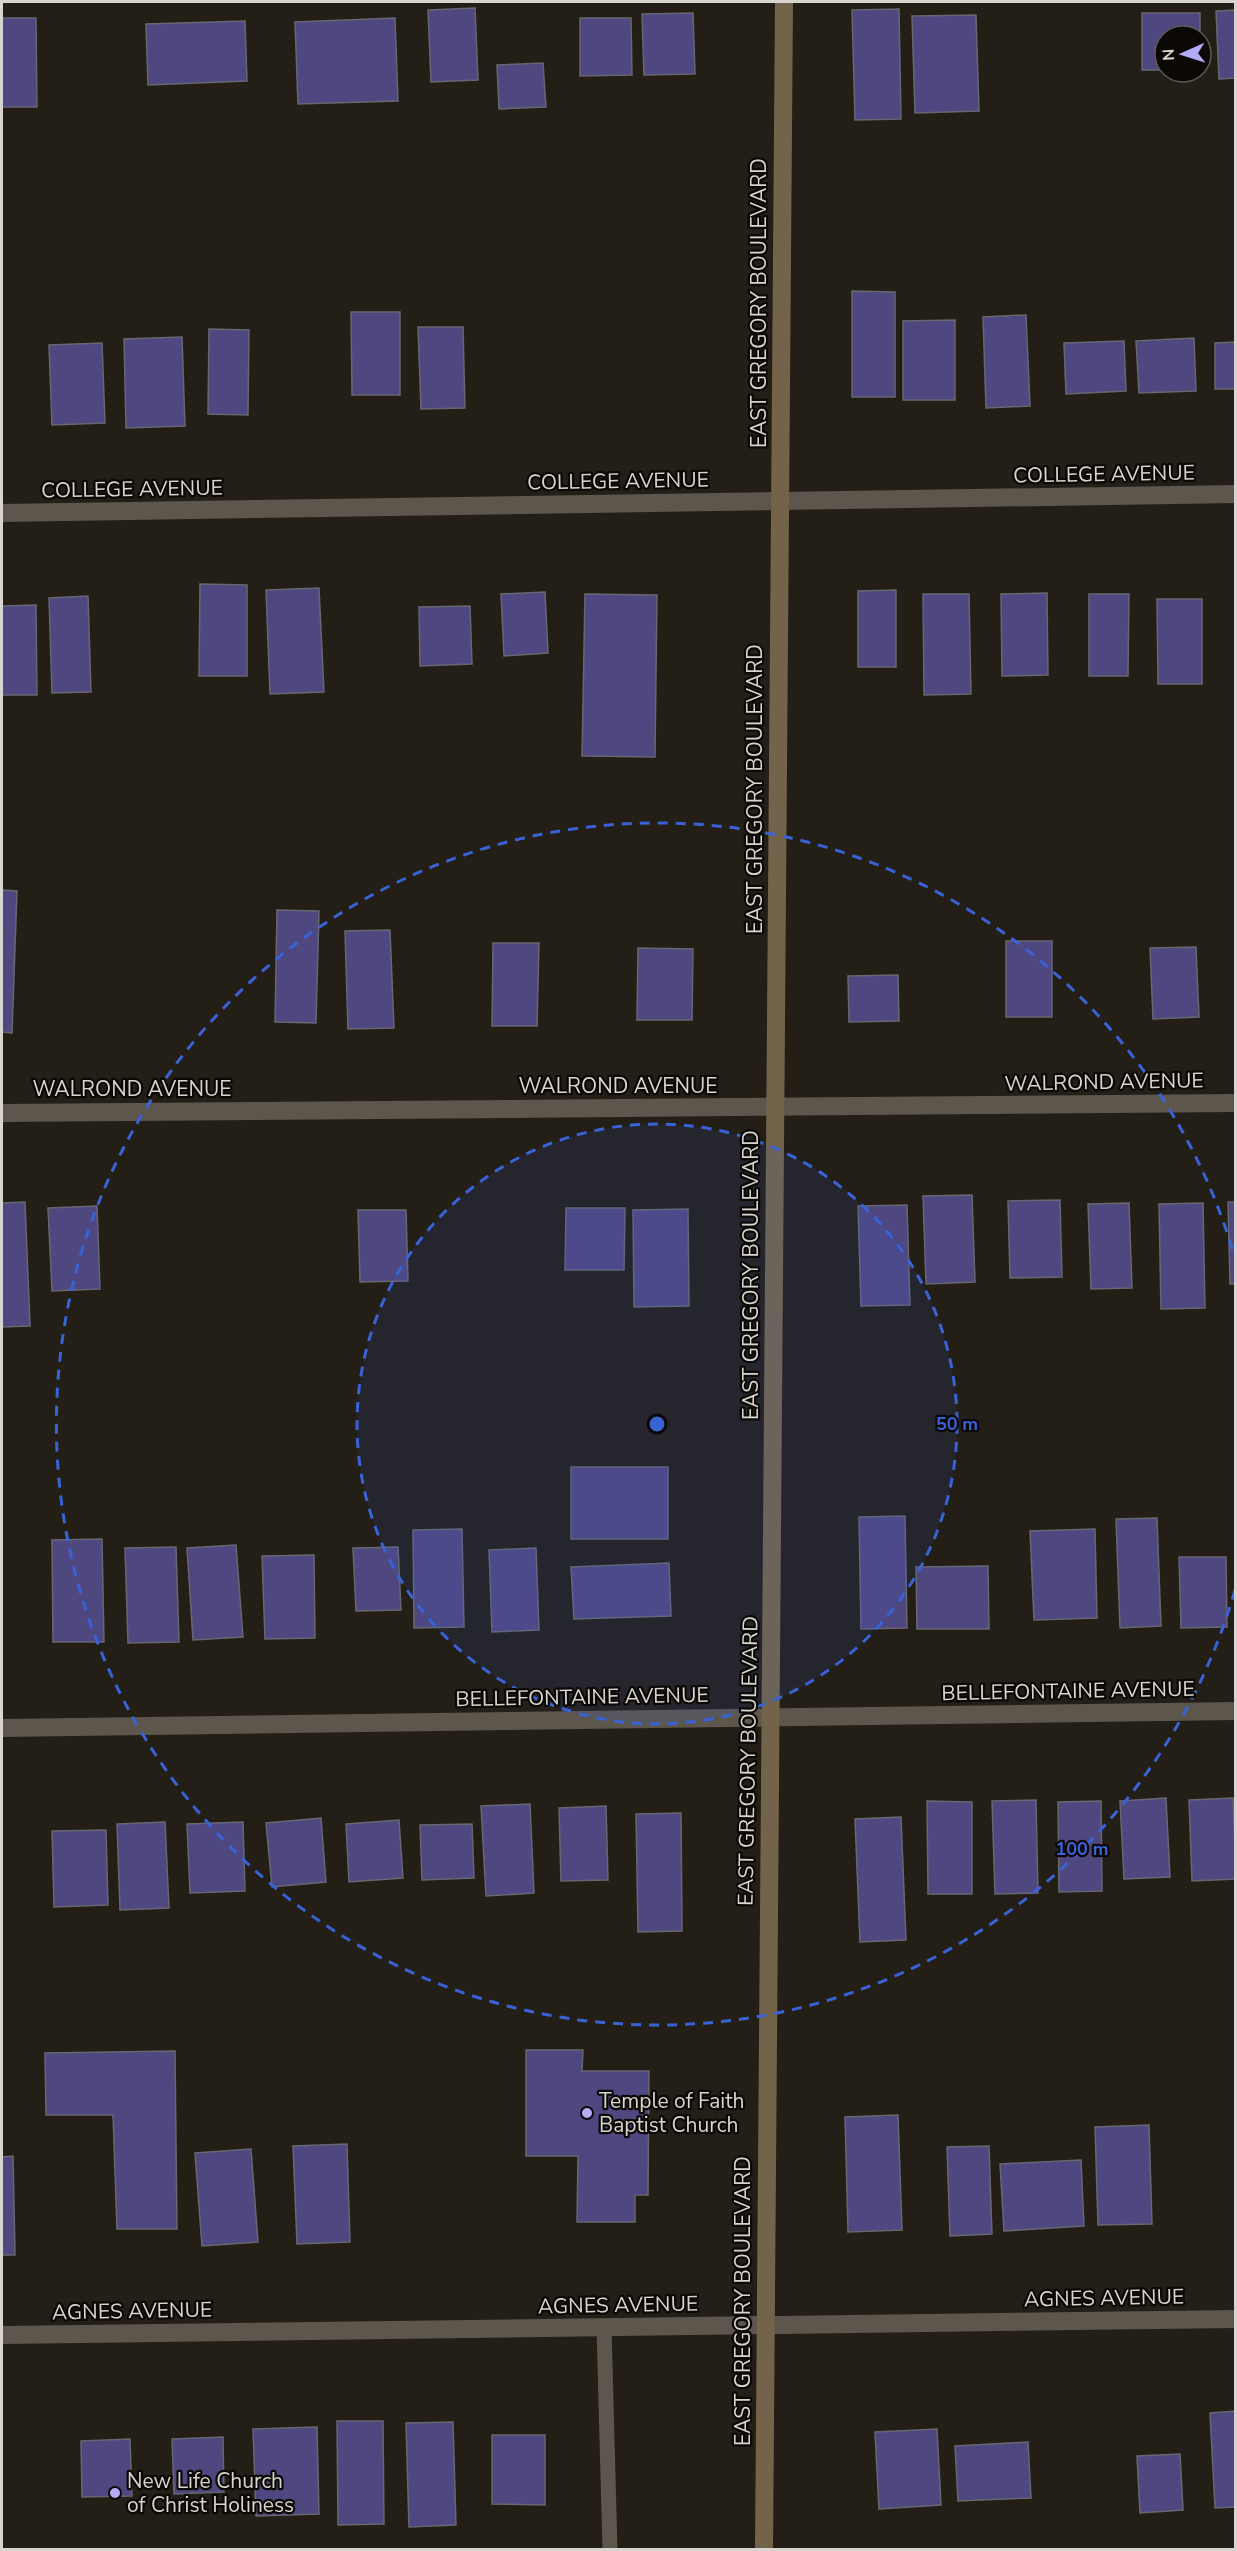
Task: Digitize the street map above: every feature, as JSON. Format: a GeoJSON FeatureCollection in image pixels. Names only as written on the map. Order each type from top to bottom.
{"type":"FeatureCollection","features":[{"type":"Feature","properties":{"kind":"main road","name":"EAST GREGORY BOULEVARD"},"geometry":{"type":"LineString","coordinates":[[764,2550],[784,2]]}},
{"type":"Feature","properties":{"kind":"street","name":"COLLEGE AVENUE"},"geometry":{"type":"LineString","coordinates":[[2,513],[1236,494]]}},
{"type":"Feature","properties":{"kind":"street","name":"WALROND AVENUE"},"geometry":{"type":"LineString","coordinates":[[2,1113],[1236,1103]]}},
{"type":"Feature","properties":{"kind":"street","name":"BELLEFONTAINE AVENUE"},"geometry":{"type":"LineString","coordinates":[[2,1728],[1236,1711]]}},
{"type":"Feature","properties":{"kind":"street","name":"AGNES AVENUE"},"geometry":{"type":"LineString","coordinates":[[2,2335],[1236,2319]]}},
{"type":"Feature","properties":{"kind":"lane"},"geometry":{"type":"LineString","coordinates":[[604,2328],[610,2550]]}},
{"type":"Feature","properties":{"kind":"building"},"geometry":{"type":"Polygon","coordinates":[[[475,8],[478,80],[431,82],[428,10],[475,8]]]}},
{"type":"Feature","properties":{"kind":"building"},"geometry":{"type":"Polygon","coordinates":[[[899,9],[901,119],[855,120],[852,10],[899,9]]]}},
{"type":"Feature","properties":{"kind":"building"},"geometry":{"type":"Polygon","coordinates":[[[1236,10],[1236,78],[1219,79],[1216,11],[1236,10]]]}},
{"type":"Feature","properties":{"kind":"building"},"geometry":{"type":"Polygon","coordinates":[[[693,13],[695,74],[644,75],[642,14],[693,13]]]}},
{"type":"Feature","properties":{"kind":"building"},"geometry":{"type":"Polygon","coordinates":[[[1142,13],[1200,13],[1200,24],[1153,24],[1153,70],[1142,70],[1142,13]]]}},
{"type":"Feature","properties":{"kind":"building"},"geometry":{"type":"Polygon","coordinates":[[[976,15],[979,111],[915,113],[912,16],[976,15]]]}},
{"type":"Feature","properties":{"kind":"building"},"geometry":{"type":"Polygon","coordinates":[[[2,18],[36,18],[37,107],[2,107],[2,18]]]}},
{"type":"Feature","properties":{"kind":"building"},"geometry":{"type":"Polygon","coordinates":[[[395,18],[398,101],[298,104],[295,22],[395,18]]]}},
{"type":"Feature","properties":{"kind":"building"},"geometry":{"type":"Polygon","coordinates":[[[580,18],[631,18],[632,75],[580,76],[580,18]]]}},
{"type":"Feature","properties":{"kind":"building"},"geometry":{"type":"Polygon","coordinates":[[[245,21],[247,81],[148,85],[146,24],[245,21]]]}},
{"type":"Feature","properties":{"kind":"building"},"geometry":{"type":"Polygon","coordinates":[[[543,63],[546,107],[499,109],[497,65],[543,63]]]}},
{"type":"Feature","properties":{"kind":"building"},"geometry":{"type":"Polygon","coordinates":[[[852,291],[895,292],[895,397],[852,397],[852,291]]]}},
{"type":"Feature","properties":{"kind":"building"},"geometry":{"type":"Polygon","coordinates":[[[351,312],[400,312],[400,395],[352,395],[351,312]]]}},
{"type":"Feature","properties":{"kind":"building"},"geometry":{"type":"Polygon","coordinates":[[[1026,315],[1030,406],[986,408],[983,317],[1026,315]]]}},
{"type":"Feature","properties":{"kind":"building"},"geometry":{"type":"Polygon","coordinates":[[[955,320],[955,400],[903,400],[903,321],[955,320]]]}},
{"type":"Feature","properties":{"kind":"building"},"geometry":{"type":"Polygon","coordinates":[[[418,327],[463,327],[465,408],[421,409],[418,327]]]}},
{"type":"Feature","properties":{"kind":"building"},"geometry":{"type":"Polygon","coordinates":[[[209,329],[249,330],[248,415],[208,414],[209,329]]]}},
{"type":"Feature","properties":{"kind":"building"},"geometry":{"type":"Polygon","coordinates":[[[182,337],[185,426],[126,428],[124,339],[182,337]]]}},
{"type":"Feature","properties":{"kind":"building"},"geometry":{"type":"Polygon","coordinates":[[[1194,338],[1196,391],[1139,393],[1136,341],[1194,338]]]}},
{"type":"Feature","properties":{"kind":"building"},"geometry":{"type":"Polygon","coordinates":[[[1124,341],[1126,391],[1066,394],[1064,343],[1124,341]]]}},
{"type":"Feature","properties":{"kind":"building"},"geometry":{"type":"Polygon","coordinates":[[[1236,342],[1236,389],[1215,389],[1215,343],[1236,342]]]}},
{"type":"Feature","properties":{"kind":"building"},"geometry":{"type":"Polygon","coordinates":[[[102,343],[105,423],[52,425],[49,345],[102,343]]]}},
{"type":"Feature","properties":{"kind":"building"},"geometry":{"type":"Polygon","coordinates":[[[200,584],[247,585],[247,676],[199,676],[200,584]]]}},
{"type":"Feature","properties":{"kind":"building"},"geometry":{"type":"Polygon","coordinates":[[[319,588],[324,692],[270,694],[266,590],[319,588]]]}},
{"type":"Feature","properties":{"kind":"building"},"geometry":{"type":"Polygon","coordinates":[[[896,590],[896,667],[858,667],[858,591],[896,590]]]}},
{"type":"Feature","properties":{"kind":"building"},"geometry":{"type":"Polygon","coordinates":[[[545,592],[548,653],[504,656],[501,594],[545,592]]]}},
{"type":"Feature","properties":{"kind":"building"},"geometry":{"type":"Polygon","coordinates":[[[1047,593],[1048,675],[1002,676],[1001,594],[1047,593]]]}},
{"type":"Feature","properties":{"kind":"building"},"geometry":{"type":"Polygon","coordinates":[[[585,594],[657,595],[655,757],[582,756],[585,594]]]}},
{"type":"Feature","properties":{"kind":"building"},"geometry":{"type":"Polygon","coordinates":[[[923,594],[969,594],[971,694],[924,695],[923,594]]]}},
{"type":"Feature","properties":{"kind":"building"},"geometry":{"type":"Polygon","coordinates":[[[1089,594],[1129,594],[1128,676],[1089,676],[1089,594]]]}},
{"type":"Feature","properties":{"kind":"building"},"geometry":{"type":"Polygon","coordinates":[[[88,596],[91,692],[52,693],[49,598],[88,596]]]}},
{"type":"Feature","properties":{"kind":"building"},"geometry":{"type":"Polygon","coordinates":[[[1157,599],[1202,599],[1202,684],[1158,684],[1157,599]]]}},
{"type":"Feature","properties":{"kind":"building"},"geometry":{"type":"Polygon","coordinates":[[[36,605],[37,695],[2,695],[2,606],[36,605]]]}},
{"type":"Feature","properties":{"kind":"building"},"geometry":{"type":"Polygon","coordinates":[[[470,606],[472,664],[420,666],[419,607],[470,606]]]}},
{"type":"Feature","properties":{"kind":"building"},"geometry":{"type":"Polygon","coordinates":[[[2,890],[17,891],[12,1033],[2,1032],[2,890]]]}},
{"type":"Feature","properties":{"kind":"building"},"geometry":{"type":"Polygon","coordinates":[[[277,910],[319,911],[316,1023],[275,1022],[277,910]]]}},
{"type":"Feature","properties":{"kind":"building"},"geometry":{"type":"Polygon","coordinates":[[[390,930],[394,1028],[348,1029],[345,931],[390,930]]]}},
{"type":"Feature","properties":{"kind":"building"},"geometry":{"type":"Polygon","coordinates":[[[1006,941],[1052,941],[1052,1017],[1006,1017],[1006,941]]]}},
{"type":"Feature","properties":{"kind":"building"},"geometry":{"type":"Polygon","coordinates":[[[493,943],[539,943],[537,1026],[492,1026],[493,943]]]}},
{"type":"Feature","properties":{"kind":"building"},"geometry":{"type":"Polygon","coordinates":[[[1196,947],[1199,1017],[1153,1019],[1150,948],[1196,947]]]}},
{"type":"Feature","properties":{"kind":"building"},"geometry":{"type":"Polygon","coordinates":[[[638,948],[693,949],[692,1020],[637,1020],[638,948]]]}},
{"type":"Feature","properties":{"kind":"building"},"geometry":{"type":"Polygon","coordinates":[[[898,975],[899,1021],[849,1022],[848,976],[898,975]]]}},
{"type":"Feature","properties":{"kind":"building"},"geometry":{"type":"Polygon","coordinates":[[[972,1195],[975,1282],[926,1284],[923,1196],[972,1195]]]}},
{"type":"Feature","properties":{"kind":"building"},"geometry":{"type":"Polygon","coordinates":[[[1060,1200],[1062,1277],[1010,1278],[1008,1201],[1060,1200]]]}},
{"type":"Feature","properties":{"kind":"building"},"geometry":{"type":"Polygon","coordinates":[[[25,1202],[30,1326],[2,1327],[2,1203],[25,1202]]]}},
{"type":"Feature","properties":{"kind":"building"},"geometry":{"type":"Polygon","coordinates":[[[1228,1202],[1236,1202],[1236,1284],[1230,1284],[1228,1202]]]}},
{"type":"Feature","properties":{"kind":"building"},"geometry":{"type":"Polygon","coordinates":[[[1129,1203],[1132,1288],[1091,1289],[1088,1204],[1129,1203]]]}},
{"type":"Feature","properties":{"kind":"building"},"geometry":{"type":"Polygon","coordinates":[[[1203,1203],[1205,1308],[1161,1309],[1159,1204],[1203,1203]]]}},
{"type":"Feature","properties":{"kind":"building"},"geometry":{"type":"Polygon","coordinates":[[[907,1205],[910,1305],[861,1306],[858,1206],[907,1205]]]}},
{"type":"Feature","properties":{"kind":"building"},"geometry":{"type":"Polygon","coordinates":[[[97,1206],[100,1289],[52,1291],[48,1208],[97,1206]]]}},
{"type":"Feature","properties":{"kind":"building"},"geometry":{"type":"Polygon","coordinates":[[[566,1208],[625,1208],[624,1270],[565,1270],[566,1208]]]}},
{"type":"Feature","properties":{"kind":"building"},"geometry":{"type":"Polygon","coordinates":[[[688,1209],[689,1306],[634,1307],[633,1210],[688,1209]]]}},
{"type":"Feature","properties":{"kind":"building"},"geometry":{"type":"Polygon","coordinates":[[[358,1210],[406,1210],[408,1281],[360,1282],[358,1210]]]}},
{"type":"Feature","properties":{"kind":"building"},"geometry":{"type":"Polygon","coordinates":[[[571,1467],[668,1467],[668,1539],[571,1539],[571,1467]]]}},
{"type":"Feature","properties":{"kind":"building"},"geometry":{"type":"Polygon","coordinates":[[[905,1516],[907,1628],[861,1629],[859,1517],[905,1516]]]}},
{"type":"Feature","properties":{"kind":"building"},"geometry":{"type":"Polygon","coordinates":[[[1157,1518],[1161,1626],[1120,1628],[1116,1519],[1157,1518]]]}},
{"type":"Feature","properties":{"kind":"building"},"geometry":{"type":"Polygon","coordinates":[[[462,1529],[464,1627],[414,1628],[413,1530],[462,1529]]]}},
{"type":"Feature","properties":{"kind":"building"},"geometry":{"type":"Polygon","coordinates":[[[1095,1529],[1097,1618],[1034,1620],[1030,1531],[1095,1529]]]}},
{"type":"Feature","properties":{"kind":"building"},"geometry":{"type":"Polygon","coordinates":[[[102,1539],[104,1642],[53,1642],[52,1540],[102,1539]]]}},
{"type":"Feature","properties":{"kind":"building"},"geometry":{"type":"Polygon","coordinates":[[[236,1545],[243,1637],[193,1640],[187,1548],[236,1545]]]}},
{"type":"Feature","properties":{"kind":"building"},"geometry":{"type":"Polygon","coordinates":[[[176,1547],[179,1642],[128,1643],[125,1548],[176,1547]]]}},
{"type":"Feature","properties":{"kind":"building"},"geometry":{"type":"Polygon","coordinates":[[[398,1547],[401,1610],[356,1611],[353,1548],[398,1547]]]}},
{"type":"Feature","properties":{"kind":"building"},"geometry":{"type":"Polygon","coordinates":[[[536,1548],[539,1630],[492,1632],[489,1550],[536,1548]]]}},
{"type":"Feature","properties":{"kind":"building"},"geometry":{"type":"Polygon","coordinates":[[[314,1555],[315,1638],[265,1639],[262,1556],[314,1555]]]}},
{"type":"Feature","properties":{"kind":"building"},"geometry":{"type":"Polygon","coordinates":[[[1179,1557],[1226,1557],[1227,1627],[1181,1628],[1179,1557]]]}},
{"type":"Feature","properties":{"kind":"building"},"geometry":{"type":"Polygon","coordinates":[[[669,1563],[671,1616],[574,1619],[571,1567],[669,1563]]]}},
{"type":"Feature","properties":{"kind":"building"},"geometry":{"type":"Polygon","coordinates":[[[988,1566],[989,1629],[917,1629],[916,1567],[988,1566]]]}},
{"type":"Feature","properties":{"kind":"building"},"geometry":{"type":"Polygon","coordinates":[[[1166,1798],[1170,1877],[1124,1879],[1120,1801],[1166,1798]]]}},
{"type":"Feature","properties":{"kind":"building"},"geometry":{"type":"Polygon","coordinates":[[[1233,1798],[1236,1879],[1192,1881],[1189,1800],[1233,1798]]]}},
{"type":"Feature","properties":{"kind":"building"},"geometry":{"type":"Polygon","coordinates":[[[1036,1800],[1038,1893],[995,1894],[992,1801],[1036,1800]]]}},
{"type":"Feature","properties":{"kind":"building"},"geometry":{"type":"Polygon","coordinates":[[[927,1801],[972,1802],[972,1894],[928,1894],[927,1801]]]}},
{"type":"Feature","properties":{"kind":"building"},"geometry":{"type":"Polygon","coordinates":[[[1101,1801],[1102,1891],[1059,1892],[1058,1802],[1101,1801]]]}},
{"type":"Feature","properties":{"kind":"building"},"geometry":{"type":"Polygon","coordinates":[[[530,1804],[534,1893],[486,1896],[481,1806],[530,1804]]]}},
{"type":"Feature","properties":{"kind":"building"},"geometry":{"type":"Polygon","coordinates":[[[606,1806],[608,1880],[561,1881],[559,1808],[606,1806]]]}},
{"type":"Feature","properties":{"kind":"building"},"geometry":{"type":"Polygon","coordinates":[[[681,1813],[682,1931],[638,1932],[636,1814],[681,1813]]]}},
{"type":"Feature","properties":{"kind":"building"},"geometry":{"type":"Polygon","coordinates":[[[901,1817],[906,1940],[860,1942],[855,1819],[901,1817]]]}},
{"type":"Feature","properties":{"kind":"building"},"geometry":{"type":"Polygon","coordinates":[[[321,1818],[326,1882],[272,1887],[266,1823],[321,1818]]]}},
{"type":"Feature","properties":{"kind":"building"},"geometry":{"type":"Polygon","coordinates":[[[399,1820],[403,1878],[349,1882],[346,1824],[399,1820]]]}},
{"type":"Feature","properties":{"kind":"building"},"geometry":{"type":"Polygon","coordinates":[[[165,1822],[169,1908],[120,1910],[117,1824],[165,1822]]]}},
{"type":"Feature","properties":{"kind":"building"},"geometry":{"type":"Polygon","coordinates":[[[243,1822],[245,1891],[190,1893],[187,1824],[243,1822]]]}},
{"type":"Feature","properties":{"kind":"building"},"geometry":{"type":"Polygon","coordinates":[[[472,1824],[474,1878],[422,1880],[420,1825],[472,1824]]]}},
{"type":"Feature","properties":{"kind":"building"},"geometry":{"type":"Polygon","coordinates":[[[106,1830],[108,1905],[54,1907],[52,1831],[106,1830]]]}},
{"type":"Feature","properties":{"kind":"building","name":"Temple of Faith Baptist Church"},"geometry":{"type":"Polygon","coordinates":[[[526,2050],[583,2050],[582,2071],[649,2071],[648,2195],[635,2195],[635,2222],[577,2222],[578,2156],[526,2156],[526,2050]]]}},
{"type":"Feature","properties":{"kind":"building"},"geometry":{"type":"Polygon","coordinates":[[[175,2051],[177,2229],[117,2229],[113,2115],[46,2115],[45,2053],[175,2051]]]}},
{"type":"Feature","properties":{"kind":"building"},"geometry":{"type":"Polygon","coordinates":[[[898,2115],[902,2230],[848,2232],[845,2117],[898,2115]]]}},
{"type":"Feature","properties":{"kind":"building"},"geometry":{"type":"Polygon","coordinates":[[[1149,2125],[1152,2224],[1098,2225],[1095,2127],[1149,2125]]]}},
{"type":"Feature","properties":{"kind":"building"},"geometry":{"type":"Polygon","coordinates":[[[347,2144],[350,2242],[297,2244],[293,2146],[347,2144]]]}},
{"type":"Feature","properties":{"kind":"building"},"geometry":{"type":"Polygon","coordinates":[[[989,2146],[992,2234],[950,2236],[947,2147],[989,2146]]]}},
{"type":"Feature","properties":{"kind":"building"},"geometry":{"type":"Polygon","coordinates":[[[251,2149],[258,2242],[202,2246],[195,2153],[251,2149]]]}},
{"type":"Feature","properties":{"kind":"building"},"geometry":{"type":"Polygon","coordinates":[[[13,2156],[15,2255],[2,2255],[2,2157],[13,2156]]]}},
{"type":"Feature","properties":{"kind":"building"},"geometry":{"type":"Polygon","coordinates":[[[1081,2160],[1084,2226],[1004,2231],[1000,2164],[1081,2160]]]}},
{"type":"Feature","properties":{"kind":"building"},"geometry":{"type":"Polygon","coordinates":[[[1236,2411],[1236,2507],[1215,2508],[1210,2413],[1236,2411]]]}},
{"type":"Feature","properties":{"kind":"building"},"geometry":{"type":"Polygon","coordinates":[[[337,2421],[383,2421],[384,2524],[338,2525],[337,2421]]]}},
{"type":"Feature","properties":{"kind":"building"},"geometry":{"type":"Polygon","coordinates":[[[453,2422],[456,2525],[409,2527],[406,2423],[453,2422]]]}},
{"type":"Feature","properties":{"kind":"building"},"geometry":{"type":"Polygon","coordinates":[[[317,2427],[319,2514],[256,2516],[253,2429],[317,2427]]]}},
{"type":"Feature","properties":{"kind":"building"},"geometry":{"type":"Polygon","coordinates":[[[937,2429],[941,2505],[879,2509],[875,2432],[937,2429]]]}},
{"type":"Feature","properties":{"kind":"building"},"geometry":{"type":"Polygon","coordinates":[[[492,2435],[545,2435],[545,2505],[492,2504],[492,2435]]]}},
{"type":"Feature","properties":{"kind":"building"},"geometry":{"type":"Polygon","coordinates":[[[223,2437],[224,2492],[174,2494],[172,2439],[223,2437]]]}},
{"type":"Feature","properties":{"kind":"building"},"geometry":{"type":"Polygon","coordinates":[[[130,2439],[132,2496],[82,2497],[81,2441],[130,2439]]]}},
{"type":"Feature","properties":{"kind":"building"},"geometry":{"type":"Polygon","coordinates":[[[1028,2442],[1031,2498],[958,2501],[955,2446],[1028,2442]]]}},
{"type":"Feature","properties":{"kind":"building"},"geometry":{"type":"Polygon","coordinates":[[[1180,2454],[1183,2510],[1140,2513],[1137,2456],[1180,2454]]]}},
{"type":"Feature","properties":{"kind":"place","name":"Temple of Faith Baptist Church"},"geometry":{"type":"Point","coordinates":[587,2113]}},
{"type":"Feature","properties":{"kind":"place","name":"New Life Church of Christ Holiness"},"geometry":{"type":"Point","coordinates":[115,2493]}}]}
